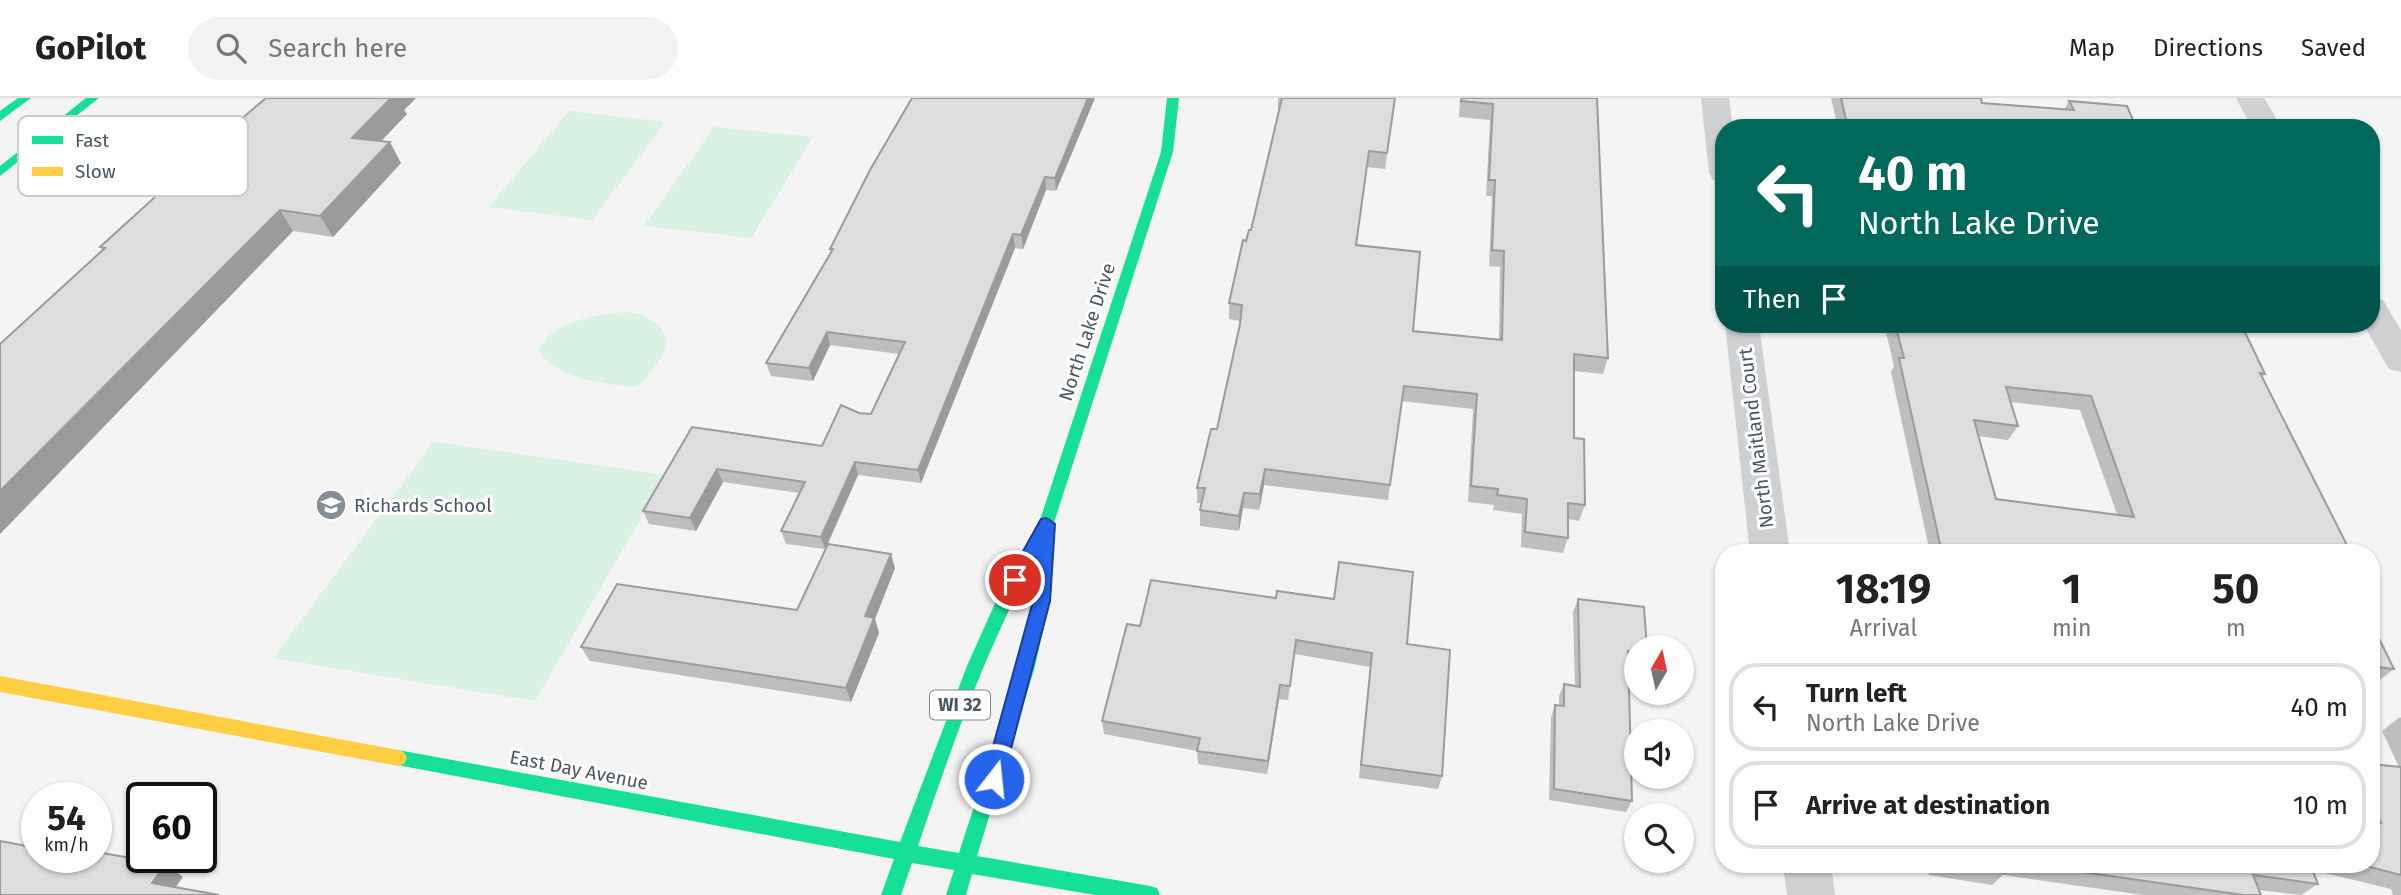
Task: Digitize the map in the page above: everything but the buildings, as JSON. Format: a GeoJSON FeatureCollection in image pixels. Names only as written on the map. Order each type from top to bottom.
{"type":"FeatureCollection","features":[{"type":"Feature","properties":{"kind":"main road"},"geometry":{"type":"LineString","coordinates":[[0,117],[24,98]]}},
{"type":"Feature","properties":{"kind":"main road"},"geometry":{"type":"LineString","coordinates":[[70,116],[93,98]]}},
{"type":"Feature","properties":{"kind":"main road","name":"North Lake Drive"},"geometry":{"type":"LineString","coordinates":[[891,895],[938,761],[1000,610],[1047,524],[1167,152],[1173,98]]}},
{"type":"Feature","properties":{"kind":"main road","name":"North Lake Drive"},"geometry":{"type":"LineString","coordinates":[[1167,152],[1188,120]]}},
{"type":"Feature","properties":{"kind":"main road"},"geometry":{"type":"LineString","coordinates":[[0,172],[18,158]]}},
{"type":"Feature","properties":{"kind":"main road","name":"North Lake Drive"},"geometry":{"type":"LineString","coordinates":[[956,895],[968,864],[1026,670],[1042,601],[1047,524]]}},
{"type":"Feature","properties":{"kind":"main road","name":"East Day Avenue"},"geometry":{"type":"LineString","coordinates":[[0,684],[968,864],[1150,895]]}},
{"type":"Feature","properties":{"kind":"street"},"geometry":{"type":"LineString","coordinates":[[1715,98],[1718,119]]}},
{"type":"Feature","properties":{"kind":"street"},"geometry":{"type":"LineString","coordinates":[[2250,98],[2262,119]]}},
{"type":"Feature","properties":{"kind":"street"},"geometry":{"type":"LineString","coordinates":[[2380,324],[2401,360]]}},
{"type":"Feature","properties":{"kind":"street","name":"North Maitland Court"},"geometry":{"type":"LineString","coordinates":[[1743,333],[1769,544]]}},
{"type":"Feature","properties":{"kind":"street"},"geometry":{"type":"LineString","coordinates":[[1808,873],[1811,895]]}},
{"type":"Feature","properties":{"kind":"green space"},"geometry":{"type":"Polygon","coordinates":[[[569,111],[666,122],[592,220],[489,207],[569,111]]]}},
{"type":"Feature","properties":{"kind":"green space"},"geometry":{"type":"Polygon","coordinates":[[[714,127],[813,137],[751,238],[644,226],[714,127]]]}},
{"type":"Feature","properties":{"kind":"green space"},"geometry":{"type":"Polygon","coordinates":[[[626,312],[647,318],[665,333],[665,348],[661,358],[640,385],[621,386],[581,378],[556,367],[538,350],[554,332],[576,321],[626,312]]]}},
{"type":"Feature","properties":{"kind":"green space"},"geometry":{"type":"Polygon","coordinates":[[[434,442],[666,475],[535,701],[273,658],[434,442]]]}},
{"type":"Feature","properties":{"kind":"traffic: fast"},"geometry":{"type":"LineString","coordinates":[[0,117],[25,98]]}},
{"type":"Feature","properties":{"kind":"traffic: fast"},"geometry":{"type":"LineString","coordinates":[[70,116],[93,98]]}},
{"type":"Feature","properties":{"kind":"traffic: fast"},"geometry":{"type":"LineString","coordinates":[[891,895],[928,789],[976,666],[1005,599],[1047,524],[1167,152],[1173,98]]}},
{"type":"Feature","properties":{"kind":"traffic: fast"},"geometry":{"type":"LineString","coordinates":[[0,172],[18,158]]}},
{"type":"Feature","properties":{"kind":"traffic: fast"},"geometry":{"type":"LineString","coordinates":[[956,895],[1025,670],[1042,601],[1046,533]]}},
{"type":"Feature","properties":{"kind":"traffic: fast"},"geometry":{"type":"LineString","coordinates":[[398,758],[968,864],[1150,895]]}},
{"type":"Feature","properties":{"kind":"traffic: slow"},"geometry":{"type":"LineString","coordinates":[[0,684],[398,758]]}},
{"type":"Feature","properties":{"kind":"place","name":"Richards School"},"geometry":{"type":"Point","coordinates":[331,505]}},
{"type":"Feature","properties":{"kind":"route"},"geometry":{"type":"LineString","coordinates":[[994,779],[1026,670],[1042,601],[1047,524],[1015,580]]}}]}
